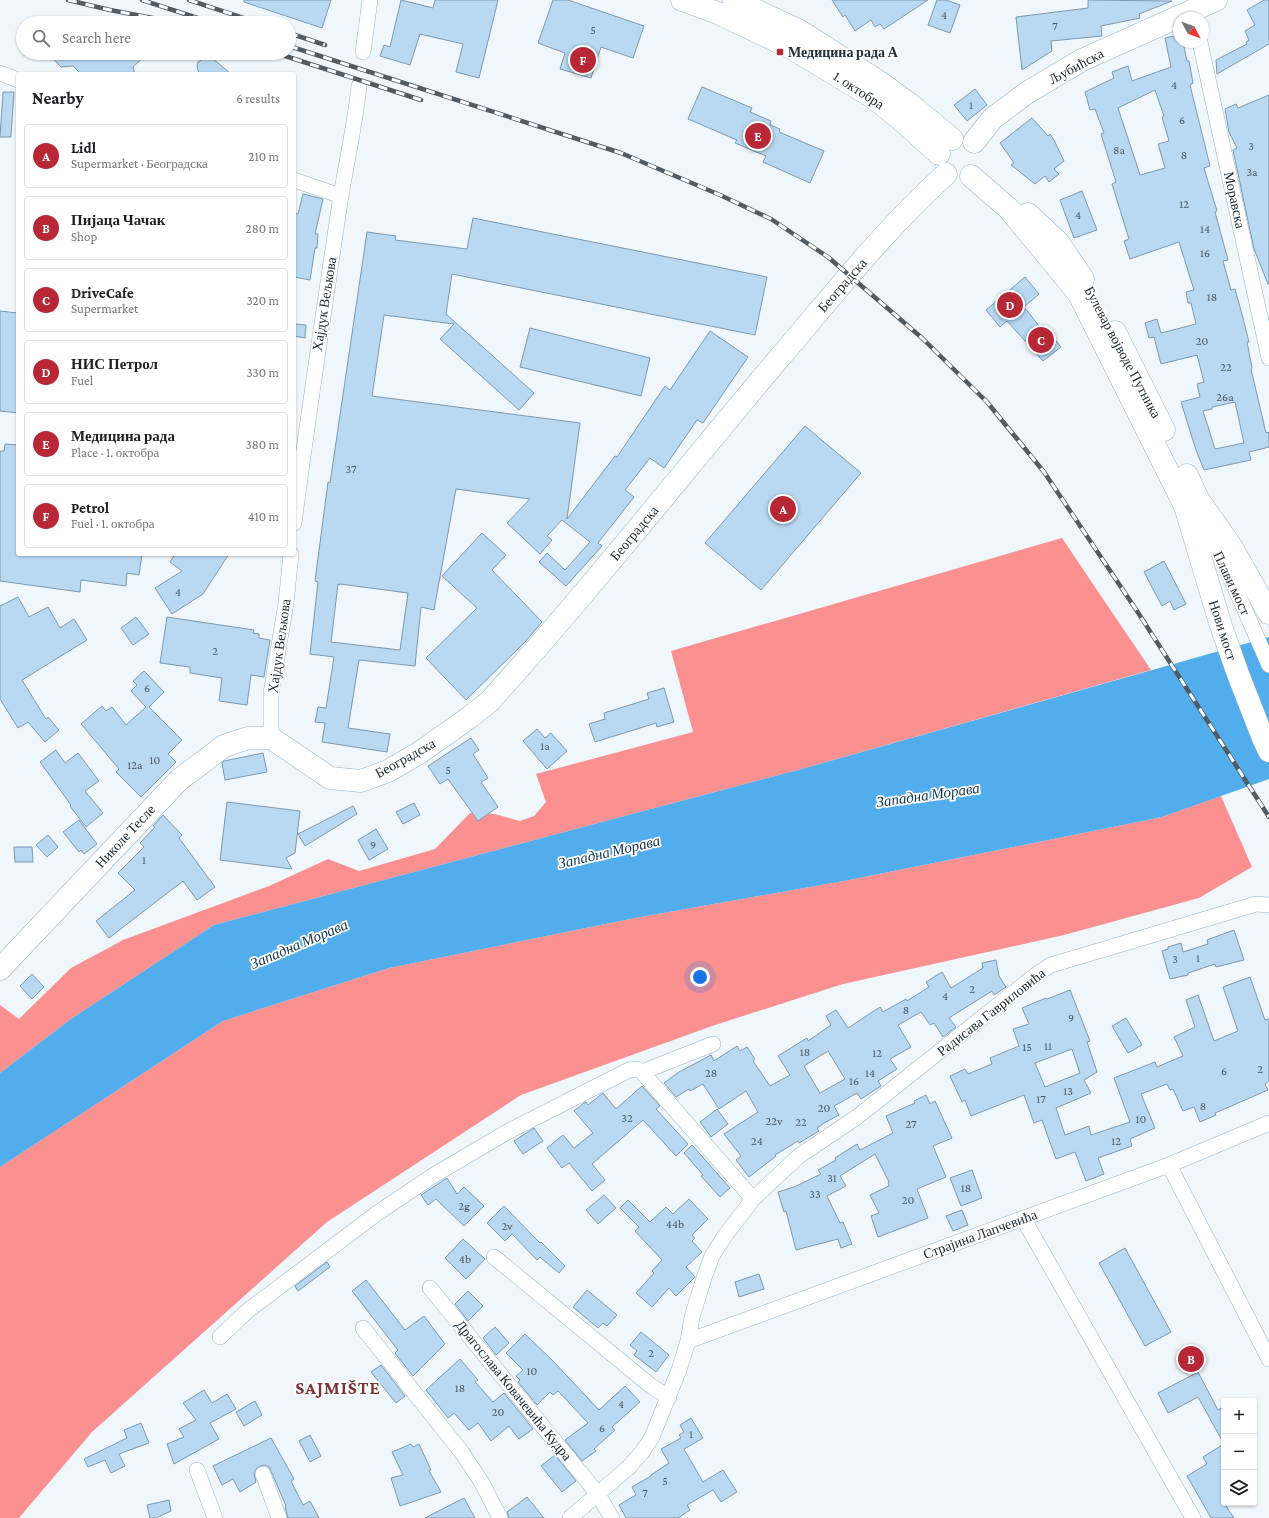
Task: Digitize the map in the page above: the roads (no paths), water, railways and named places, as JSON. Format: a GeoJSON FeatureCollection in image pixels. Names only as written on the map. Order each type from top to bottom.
{"type":"FeatureCollection","features":[{"type":"Feature","properties":{"kind":"street"},"geometry":{"type":"LineString","coordinates":[[363,52],[370,0]]}},
{"type":"Feature","properties":{"kind":"street","name":"1. октобра"},"geometry":{"type":"LineString","coordinates":[[684,0],[718,13],[793,49],[871,96],[946,155]]}},
{"type":"Feature","properties":{"kind":"street","name":"1. октобра"},"geometry":{"type":"LineString","coordinates":[[734,0],[800,31],[881,83],[911,105],[946,155]]}},
{"type":"Feature","properties":{"kind":"street","name":"Љубићска"},"geometry":{"type":"LineString","coordinates":[[974,142],[993,118],[1028,92],[1082,60],[1216,0]]}},
{"type":"Feature","properties":{"kind":"street","name":"Моравска"},"geometry":{"type":"LineString","coordinates":[[1201,48],[1269,358]]}},
{"type":"Feature","properties":{"kind":"street"},"geometry":{"type":"LineString","coordinates":[[0,73],[16,79]]}},
{"type":"Feature","properties":{"kind":"street","name":"Хајдук Вељкова"},"geometry":{"type":"LineString","coordinates":[[296,508],[316,358],[360,86]]}},
{"type":"Feature","properties":{"kind":"street"},"geometry":{"type":"LineString","coordinates":[[963,137],[974,142],[980,151],[980,162],[975,171],[958,179],[951,177],[946,155],[963,137]]}},
{"type":"Feature","properties":{"kind":"street","name":"Београдска"},"geometry":{"type":"LineString","coordinates":[[271,738],[330,778],[361,781],[388,771],[419,753],[470,717],[488,702],[613,559],[696,457],[860,263],[930,188],[946,155]]}},
{"type":"Feature","properties":{"kind":"street","name":"Булевар војводе Путника"},"geometry":{"type":"LineString","coordinates":[[975,171],[1009,209],[1079,294],[1192,503]]}},
{"type":"Feature","properties":{"kind":"street"},"geometry":{"type":"LineString","coordinates":[[296,181],[341,196]]}},
{"type":"Feature","properties":{"kind":"street"},"geometry":{"type":"LineString","coordinates":[[1192,503],[1231,546],[1269,613]]}},
{"type":"Feature","properties":{"kind":"street","name":"Плави мост"},"geometry":{"type":"LineString","coordinates":[[1192,503],[1222,558],[1269,665]]}},
{"type":"Feature","properties":{"kind":"street","name":"Нови мост"},"geometry":{"type":"LineString","coordinates":[[1192,503],[1221,626],[1240,681],[1269,751]]}},
{"type":"Feature","properties":{"kind":"street","name":"Хајдук Вељкова"},"geometry":{"type":"LineString","coordinates":[[271,738],[271,693],[286,603],[291,556]]}},
{"type":"Feature","properties":{"kind":"street","name":"Николе Тесле"},"geometry":{"type":"LineString","coordinates":[[0,969],[179,780],[224,746],[248,738],[271,738]]}},
{"type":"Feature","properties":{"kind":"street","name":"Радисава Гавриловића"},"geometry":{"type":"LineString","coordinates":[[688,1341],[692,1317],[712,1256],[724,1237],[753,1199],[799,1156],[858,1117],[1037,974],[1051,966],[1256,904],[1269,905]]}},
{"type":"Feature","properties":{"kind":"street"},"geometry":{"type":"LineString","coordinates":[[642,1072],[713,1044]]}},
{"type":"Feature","properties":{"kind":"street"},"geometry":{"type":"LineString","coordinates":[[220,1337],[252,1307],[376,1214],[434,1175],[509,1132],[629,1070],[637,1069],[642,1072],[753,1199]]}},
{"type":"Feature","properties":{"kind":"street","name":"Страјина Лапчевића"},"geometry":{"type":"LineString","coordinates":[[688,1341],[1169,1165],[1269,1122]]}},
{"type":"Feature","properties":{"kind":"street"},"geometry":{"type":"LineString","coordinates":[[1169,1165],[1269,1359]]}},
{"type":"Feature","properties":{"kind":"street"},"geometry":{"type":"LineString","coordinates":[[1023,1218],[1193,1518]]}},
{"type":"Feature","properties":{"kind":"street"},"geometry":{"type":"LineString","coordinates":[[494,1257],[651,1386],[669,1397]]}},
{"type":"Feature","properties":{"kind":"street","name":"Драгослава Ковачевића Кудра"},"geometry":{"type":"LineString","coordinates":[[430,1288],[597,1494],[612,1518]]}},
{"type":"Feature","properties":{"kind":"street"},"geometry":{"type":"LineString","coordinates":[[363,1328],[463,1454],[482,1483],[500,1518]]}},
{"type":"Feature","properties":{"kind":"street"},"geometry":{"type":"LineString","coordinates":[[570,1518],[629,1467],[642,1452],[652,1436],[669,1397],[688,1341]]}},
{"type":"Feature","properties":{"kind":"street"},"geometry":{"type":"LineString","coordinates":[[197,1470],[215,1518]]}},
{"type":"Feature","properties":{"kind":"street"},"geometry":{"type":"LineString","coordinates":[[263,1474],[279,1518]]}},
{"type":"Feature","properties":{"kind":"water","name":"Западна Морава"},"geometry":{"type":"Polygon","coordinates":[[[1269,637],[1269,779],[1162,817],[849,880],[635,918],[389,968],[223,1021],[0,1167],[0,1073],[71,1019],[214,925],[798,770],[1269,637]]]}},
{"type":"Feature","properties":{"kind":"railway"},"geometry":{"type":"LineString","coordinates":[[68,0],[142,16]]}},
{"type":"Feature","properties":{"kind":"railway"},"geometry":{"type":"LineString","coordinates":[[142,0],[191,16]]}},
{"type":"Feature","properties":{"kind":"railway"},"geometry":{"type":"LineString","coordinates":[[189,0],[238,16]]}},
{"type":"Feature","properties":{"kind":"railway"},"geometry":{"type":"LineString","coordinates":[[296,35],[325,45]]}},
{"type":"Feature","properties":{"kind":"railway"},"geometry":{"type":"LineString","coordinates":[[296,48],[621,153],[720,195],[771,219],[828,257],[922,338],[987,402],[1044,472],[1137,611],[1269,817]]}},
{"type":"Feature","properties":{"kind":"railway"},"geometry":{"type":"LineString","coordinates":[[296,59],[421,100]]}},
{"type":"Feature","properties":{"kind":"place","name":"Медицина рада А"},"geometry":{"type":"Point","coordinates":[780,52]}},
{"type":"Feature","properties":{"kind":"place","name":"Petrol"},"geometry":{"type":"Point","coordinates":[583,60]}},
{"type":"Feature","properties":{"kind":"place","name":"Медицина рада"},"geometry":{"type":"Point","coordinates":[758,136]}},
{"type":"Feature","properties":{"kind":"place","name":"НИС Петрол"},"geometry":{"type":"Point","coordinates":[1010,305]}},
{"type":"Feature","properties":{"kind":"place","name":"DriveCafe"},"geometry":{"type":"Point","coordinates":[1041,340]}},
{"type":"Feature","properties":{"kind":"place","name":"Lidl"},"geometry":{"type":"Point","coordinates":[783,509]}},
{"type":"Feature","properties":{"kind":"place","name":"Пијаца Чачак"},"geometry":{"type":"Point","coordinates":[1191,1359]}},
{"type":"Feature","properties":{"kind":"district","name":"SAJMIŠTE"},"geometry":{"type":"Point","coordinates":[338,1388]}}]}
